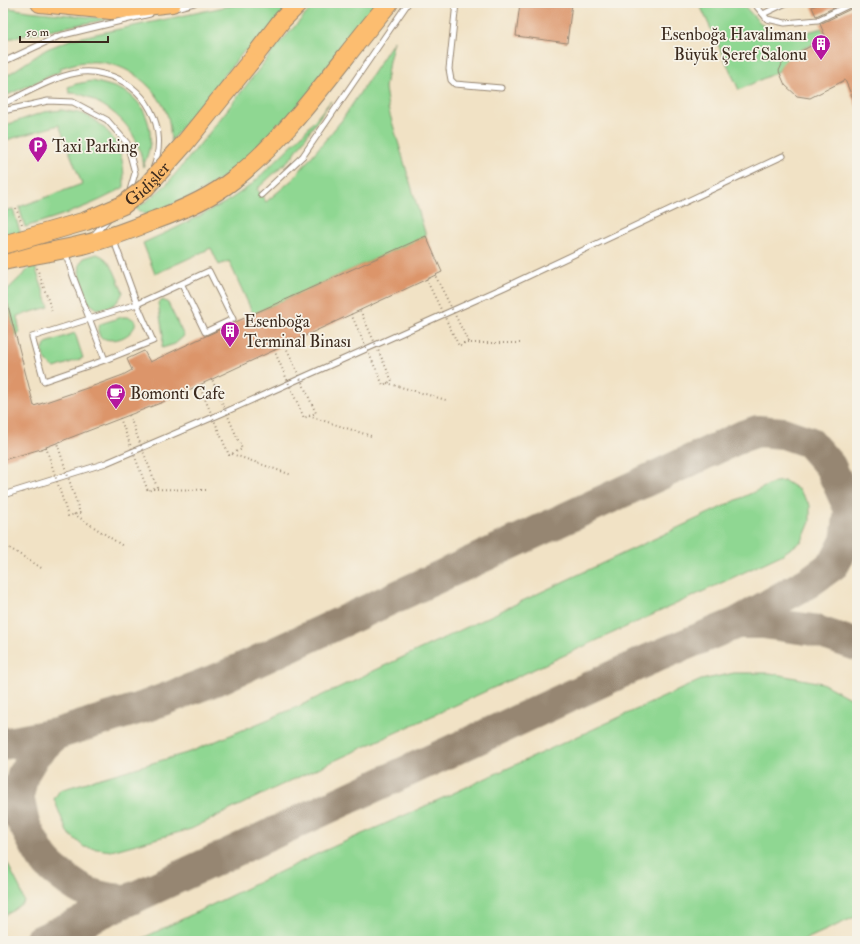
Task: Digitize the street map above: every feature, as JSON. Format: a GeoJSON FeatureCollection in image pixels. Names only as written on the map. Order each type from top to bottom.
{"type":"FeatureCollection","features":[{"type":"Feature","properties":{"kind":"highway"},"geometry":{"type":"LineString","coordinates":[[40,3],[111,10],[168,7]]}},
{"type":"Feature","properties":{"kind":"highway","name":"Gidişler"},"geometry":{"type":"LineString","coordinates":[[3,246],[50,231],[86,222],[123,205],[145,188],[184,144],[282,20],[299,3]]}},
{"type":"Feature","properties":{"kind":"highway"},"geometry":{"type":"LineString","coordinates":[[3,261],[86,244],[113,236],[177,212],[204,200],[232,181],[282,135],[308,105],[389,3]]}},
{"type":"Feature","properties":{"kind":"highway"},"geometry":{"type":"LineString","coordinates":[[3,255],[16,247],[50,231]]}},
{"type":"Feature","properties":{"kind":"lane"},"geometry":{"type":"LineString","coordinates":[[168,7],[194,3]]}},
{"type":"Feature","properties":{"kind":"lane"},"geometry":{"type":"LineString","coordinates":[[261,195],[303,156],[408,3]]}},
{"type":"Feature","properties":{"kind":"lane"},"geometry":{"type":"LineString","coordinates":[[456,3],[449,69],[451,80],[455,84],[501,88]]}},
{"type":"Feature","properties":{"kind":"lane"},"geometry":{"type":"LineString","coordinates":[[754,3],[767,18],[785,23],[818,20],[853,3]]}},
{"type":"Feature","properties":{"kind":"lane"},"geometry":{"type":"LineString","coordinates":[[763,14],[774,6],[786,3]]}},
{"type":"Feature","properties":{"kind":"lane"},"geometry":{"type":"LineString","coordinates":[[3,62],[59,36],[157,12]]}},
{"type":"Feature","properties":{"kind":"lane"},"geometry":{"type":"LineString","coordinates":[[3,104],[60,78],[77,72],[94,72],[111,75],[125,82],[138,92],[148,103],[154,116],[159,140],[155,165],[145,188]]}},
{"type":"Feature","properties":{"kind":"lane"},"geometry":{"type":"LineString","coordinates":[[3,112],[48,101],[74,102],[107,120],[127,143],[135,173],[128,196],[86,244]]}},
{"type":"Feature","properties":{"kind":"lane"},"geometry":{"type":"LineString","coordinates":[[3,495],[106,463],[216,416],[505,287],[783,156]]}},
{"type":"Feature","properties":{"kind":"lane"},"geometry":{"type":"LineString","coordinates":[[113,236],[137,304],[153,341],[105,360],[44,381],[32,337],[137,304],[182,285],[209,271],[233,319],[205,332],[182,285]]}},
{"type":"Feature","properties":{"kind":"lane"},"geometry":{"type":"LineString","coordinates":[[64,248],[89,320],[105,360]]}},
{"type":"Feature","properties":{"kind":"path"},"geometry":{"type":"LineString","coordinates":[[426,279],[459,346],[468,341],[435,275]]}},
{"type":"Feature","properties":{"kind":"path"},"geometry":{"type":"LineString","coordinates":[[360,310],[392,380],[387,383]]}},
{"type":"Feature","properties":{"kind":"path"},"geometry":{"type":"LineString","coordinates":[[351,314],[383,384],[387,383],[446,400]]}},
{"type":"Feature","properties":{"kind":"path"},"geometry":{"type":"LineString","coordinates":[[463,343],[522,342]]}},
{"type":"Feature","properties":{"kind":"path"},"geometry":{"type":"LineString","coordinates":[[274,350],[304,418],[316,414],[285,345]]}},
{"type":"Feature","properties":{"kind":"path"},"geometry":{"type":"LineString","coordinates":[[212,379],[242,450],[232,454]]}},
{"type":"Feature","properties":{"kind":"path"},"geometry":{"type":"LineString","coordinates":[[199,385],[229,455],[232,454],[292,475]]}},
{"type":"Feature","properties":{"kind":"path"},"geometry":{"type":"LineString","coordinates":[[120,418],[148,491],[158,487],[129,415]]}},
{"type":"Feature","properties":{"kind":"path"},"geometry":{"type":"LineString","coordinates":[[309,416],[372,436]]}},
{"type":"Feature","properties":{"kind":"path"},"geometry":{"type":"LineString","coordinates":[[46,447],[68,516],[80,513],[57,443]]}},
{"type":"Feature","properties":{"kind":"path"},"geometry":{"type":"LineString","coordinates":[[153,489],[206,490]]}},
{"type":"Feature","properties":{"kind":"path"},"geometry":{"type":"LineString","coordinates":[[74,514],[123,546]]}},
{"type":"Feature","properties":{"kind":"path"},"geometry":{"type":"LineString","coordinates":[[3,544],[43,569]]}},
{"type":"Feature","properties":{"kind":"green space"},"geometry":{"type":"Polygon","coordinates":[[[243,3],[291,3],[250,52],[245,50],[171,141],[167,114],[154,92],[135,75],[112,64],[84,62],[60,68],[61,71],[3,97],[3,78],[47,49],[72,39],[243,3]]]}},
{"type":"Feature","properties":{"kind":"green space"},"geometry":{"type":"Polygon","coordinates":[[[316,3],[383,3],[307,98],[241,165],[197,194],[147,215],[135,208],[146,202],[167,184],[210,132],[277,46],[316,3]]]}},
{"type":"Feature","properties":{"kind":"green space"},"geometry":{"type":"Polygon","coordinates":[[[699,3],[742,3],[761,23],[776,33],[785,35],[795,34],[822,28],[826,38],[806,47],[787,59],[779,71],[739,90],[699,3]]]}},
{"type":"Feature","properties":{"kind":"green space"},"geometry":{"type":"Polygon","coordinates":[[[3,7],[28,11],[110,19],[3,40],[3,7]]]}},
{"type":"Feature","properties":{"kind":"green space"},"geometry":{"type":"Polygon","coordinates":[[[394,41],[385,88],[388,108],[426,236],[253,314],[229,261],[219,265],[211,248],[155,274],[143,243],[228,201],[251,185],[303,134],[331,101],[292,157],[257,189],[266,202],[292,180],[342,120],[394,41]]]}},
{"type":"Feature","properties":{"kind":"green space"},"geometry":{"type":"Polygon","coordinates":[[[92,81],[124,91],[137,101],[142,108],[149,124],[150,132],[148,154],[143,167],[140,150],[136,140],[122,120],[102,105],[89,98],[80,94],[69,93],[68,87],[92,81]]]}},
{"type":"Feature","properties":{"kind":"green space"},"geometry":{"type":"Polygon","coordinates":[[[62,110],[80,113],[95,120],[111,135],[118,147],[121,157],[124,170],[124,187],[101,200],[63,215],[25,227],[19,207],[82,184],[59,125],[3,141],[3,126],[44,112],[62,110]]]}},
{"type":"Feature","properties":{"kind":"green space"},"geometry":{"type":"Polygon","coordinates":[[[13,209],[21,235],[3,240],[3,211],[13,209]]]}},
{"type":"Feature","properties":{"kind":"green space"},"geometry":{"type":"Polygon","coordinates":[[[97,254],[107,260],[116,275],[123,292],[113,305],[97,309],[88,302],[79,272],[80,263],[84,258],[97,254]]]}},
{"type":"Feature","properties":{"kind":"green space"},"geometry":{"type":"Polygon","coordinates":[[[34,264],[49,307],[17,316],[20,333],[16,337],[5,292],[34,264]]]}},
{"type":"Feature","properties":{"kind":"green space"},"geometry":{"type":"Polygon","coordinates":[[[163,300],[168,303],[184,336],[175,344],[162,348],[163,335],[158,303],[163,300]]]}},
{"type":"Feature","properties":{"kind":"green space"},"geometry":{"type":"Polygon","coordinates":[[[122,317],[131,318],[135,321],[135,326],[132,331],[126,336],[118,339],[109,340],[100,337],[98,331],[100,324],[122,317]]]}},
{"type":"Feature","properties":{"kind":"green space"},"geometry":{"type":"Polygon","coordinates":[[[75,333],[83,358],[55,368],[50,365],[42,352],[46,343],[75,333]]]}},
{"type":"Feature","properties":{"kind":"green space"},"geometry":{"type":"Polygon","coordinates":[[[785,481],[799,490],[810,505],[810,522],[802,541],[781,555],[277,787],[191,829],[111,851],[84,847],[67,832],[54,799],[60,790],[190,752],[295,708],[775,482],[785,481]]]}},
{"type":"Feature","properties":{"kind":"green space"},"geometry":{"type":"Polygon","coordinates":[[[734,673],[770,673],[822,683],[857,702],[857,916],[802,941],[137,941],[319,853],[701,680],[734,673]]]}},
{"type":"Feature","properties":{"kind":"green space"},"geometry":{"type":"Polygon","coordinates":[[[3,857],[20,888],[24,902],[3,916],[3,857]]]}},
{"type":"Feature","properties":{"kind":"building"},"geometry":{"type":"Polygon","coordinates":[[[520,3],[572,3],[567,43],[516,36],[520,3]]]}},
{"type":"Feature","properties":{"kind":"building"},"geometry":{"type":"Polygon","coordinates":[[[821,3],[844,3],[816,16],[812,7],[821,3]]]}},
{"type":"Feature","properties":{"kind":"building","name":"Esenboğa Havalimanı Büyük Şeref Salonu"},"geometry":{"type":"Polygon","coordinates":[[[857,3],[857,108],[845,80],[810,98],[797,96],[785,85],[779,71],[782,64],[788,58],[826,38],[820,24],[855,7],[857,3]]]}},
{"type":"Feature","properties":{"kind":"building","name":"Esenboğa Terminal Binası"},"geometry":{"type":"Polygon","coordinates":[[[426,236],[442,272],[163,402],[41,449],[3,460],[3,298],[6,298],[34,406],[123,375],[132,370],[127,359],[144,351],[150,362],[426,236]]]}},
{"type":"Feature","properties":{"kind":"taxiway"},"geometry":{"type":"LineString","coordinates":[[3,744],[56,734],[144,707],[223,677],[743,436],[758,431],[783,433],[809,442],[830,466],[857,525]]}},
{"type":"Feature","properties":{"kind":"taxiway"},"geometry":{"type":"LineString","coordinates":[[40,941],[648,660],[737,623],[809,582],[834,564],[846,541],[850,510]]}},
{"type":"Feature","properties":{"kind":"taxiway"},"geometry":{"type":"LineString","coordinates":[[737,623],[763,623],[813,630],[857,645]]}},
{"type":"Feature","properties":{"kind":"taxiway"},"geometry":{"type":"LineString","coordinates":[[3,792],[24,824],[18,796],[23,774],[35,754],[56,734]]}},
{"type":"Feature","properties":{"kind":"taxiway"},"geometry":{"type":"LineString","coordinates":[[24,824],[44,860],[70,882],[85,891],[100,897],[127,900]]}},
{"type":"Feature","properties":{"kind":"place","name":"Esenboğa Havalimanı Büyük Şeref Salonu"},"geometry":{"type":"Point","coordinates":[821,61]}},
{"type":"Feature","properties":{"kind":"place","name":"Taxi Parking"},"geometry":{"type":"Point","coordinates":[38,163]}},
{"type":"Feature","properties":{"kind":"place","name":"Esenboğa Terminal Binası"},"geometry":{"type":"Point","coordinates":[230,348]}},
{"type":"Feature","properties":{"kind":"place","name":"Bomonti Cafe"},"geometry":{"type":"Point","coordinates":[116,410]}}]}
